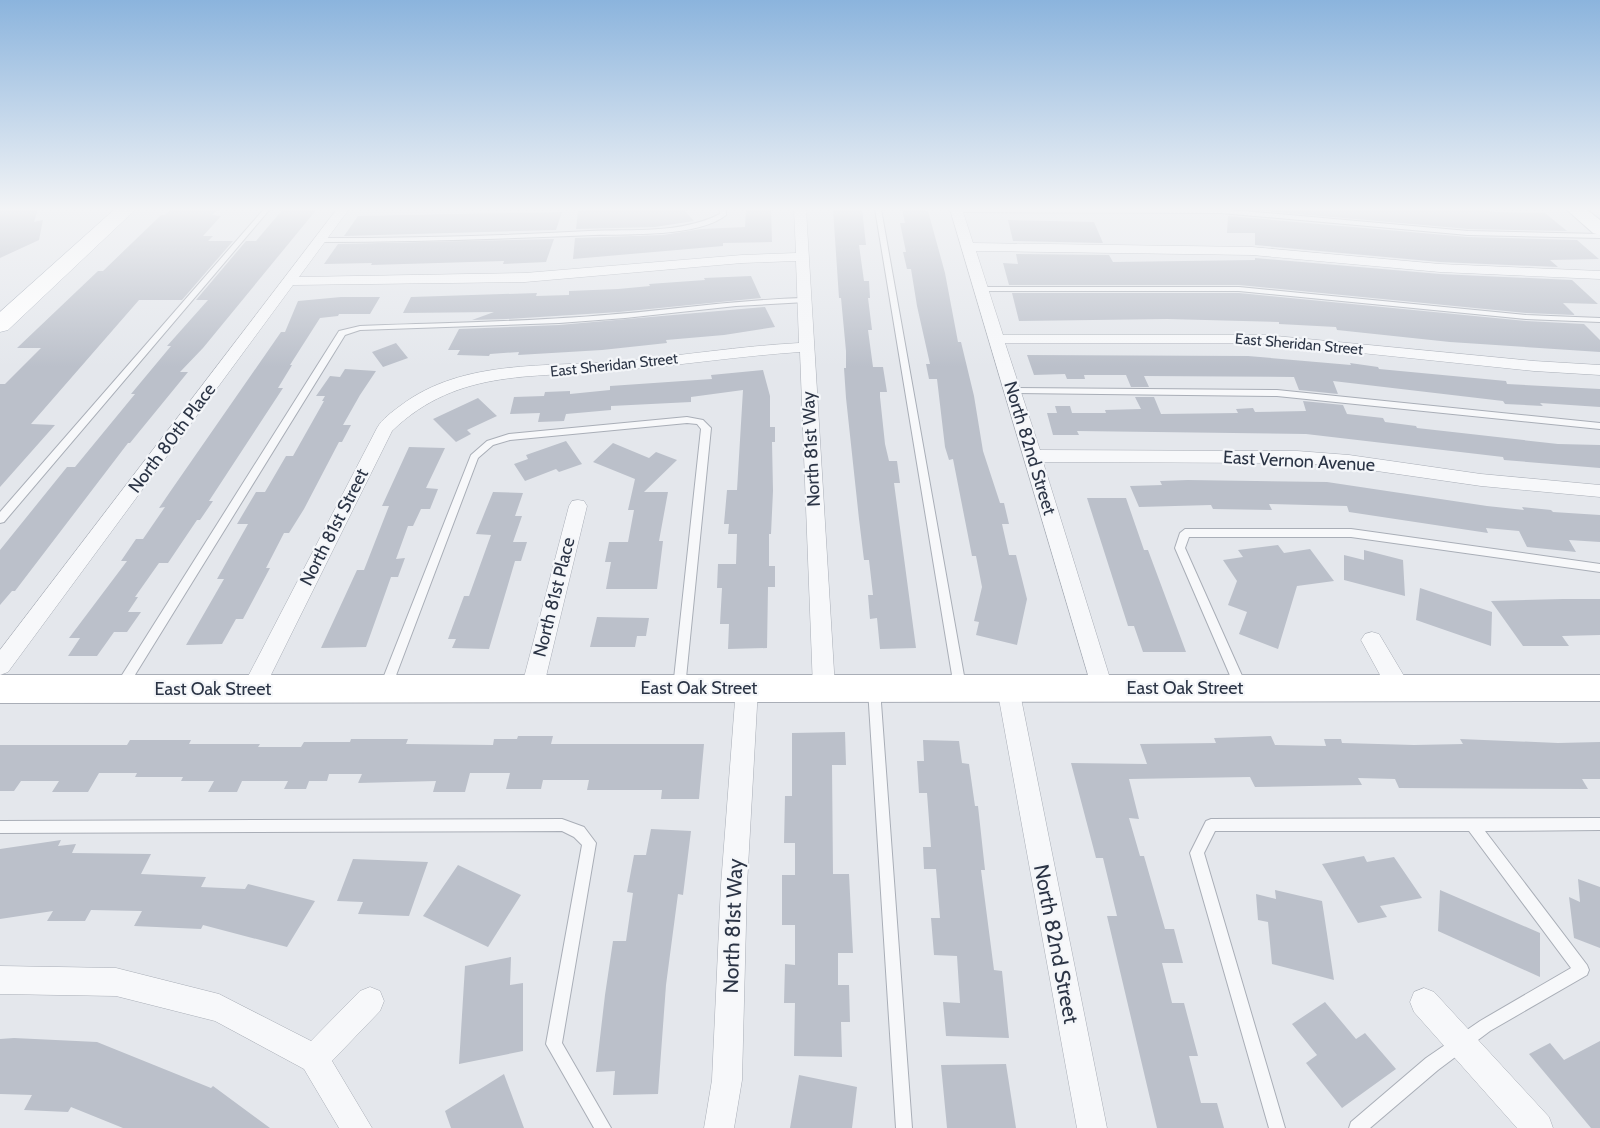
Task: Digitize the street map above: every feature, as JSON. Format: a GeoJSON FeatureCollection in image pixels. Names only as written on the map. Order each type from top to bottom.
{"type":"FeatureCollection","features":[{"type":"Feature","properties":{"kind":"main road"},"geometry":{"type":"LineString","coordinates":[[0,298],[42,262]]}},
{"type":"Feature","properties":{"kind":"main road"},"geometry":{"type":"LineString","coordinates":[[0,325],[69,262]]}},
{"type":"Feature","properties":{"kind":"street","name":"North 80th Place"},"geometry":{"type":"LineString","coordinates":[[0,666],[303,262]]}},
{"type":"Feature","properties":{"kind":"street"},"geometry":{"type":"LineString","coordinates":[[289,281],[482,280],[637,270],[711,262]]}},
{"type":"Feature","properties":{"kind":"street","name":"North 81st Way"},"geometry":{"type":"LineString","coordinates":[[803,262],[803,300],[824,688]]}},
{"type":"Feature","properties":{"kind":"street","name":"North 82nd Street"},"geometry":{"type":"LineString","coordinates":[[973,262],[1102,688]]}},
{"type":"Feature","properties":{"kind":"street"},"geometry":{"type":"LineString","coordinates":[[1370,262],[1440,268],[1600,275]]}},
{"type":"Feature","properties":{"kind":"street","name":"East Sheridan Street"},"geometry":{"type":"LineString","coordinates":[[996,339],[1266,339],[1512,364],[1600,370]]}},
{"type":"Feature","properties":{"kind":"street","name":"East Sheridan Street"},"geometry":{"type":"LineString","coordinates":[[418,389],[493,376],[621,366],[749,350],[806,347]]}},
{"type":"Feature","properties":{"kind":"street","name":"North 81st Street"},"geometry":{"type":"LineString","coordinates":[[252,690],[385,428],[404,409],[418,389]]}},
{"type":"Feature","properties":{"kind":"street","name":"East Vernon Avenue"},"geometry":{"type":"LineString","coordinates":[[1033,456],[1297,457],[1349,461],[1481,480],[1600,491]]}},
{"type":"Feature","properties":{"kind":"street","name":"North 81st Place"},"geometry":{"type":"LineString","coordinates":[[531,689],[578,506]]}},
{"type":"Feature","properties":{"kind":"street"},"geometry":{"type":"LineString","coordinates":[[1372,640],[1399,688]]}},
{"type":"Feature","properties":{"kind":"street","name":"North 81st Way"},"geometry":{"type":"LineString","coordinates":[[718,1128],[728,1080],[734,885],[747,688]]}},
{"type":"Feature","properties":{"kind":"street","name":"North 82nd Street"},"geometry":{"type":"LineString","coordinates":[[1008,688],[1092,1128]]}},
{"type":"Feature","properties":{"kind":"street","name":"East Oak Street"},"geometry":{"type":"LineString","coordinates":[[0,689],[1600,688]]}},
{"type":"Feature","properties":{"kind":"street"},"geometry":{"type":"LineString","coordinates":[[0,980],[116,982],[219,1008],[314,1059],[357,1128]]}},
{"type":"Feature","properties":{"kind":"street"},"geometry":{"type":"LineString","coordinates":[[314,1059],[370,1001]]}},
{"type":"Feature","properties":{"kind":"street"},"geometry":{"type":"LineString","coordinates":[[1424,1002],[1538,1128]]}},
{"type":"Feature","properties":{"kind":"lane"},"geometry":{"type":"LineString","coordinates":[[0,519],[222,262]]}},
{"type":"Feature","properties":{"kind":"lane"},"geometry":{"type":"LineString","coordinates":[[887,262],[960,688]]}},
{"type":"Feature","properties":{"kind":"lane"},"geometry":{"type":"LineString","coordinates":[[981,289],[1239,289],[1526,317],[1600,320]]}},
{"type":"Feature","properties":{"kind":"lane"},"geometry":{"type":"LineString","coordinates":[[120,689],[342,333],[360,328],[518,323],[625,316],[719,304],[803,300]]}},
{"type":"Feature","properties":{"kind":"lane"},"geometry":{"type":"LineString","coordinates":[[1013,391],[1277,393],[1600,426]]}},
{"type":"Feature","properties":{"kind":"lane"},"geometry":{"type":"LineString","coordinates":[[385,689],[474,457],[490,443],[509,437],[687,420],[700,422],[706,428],[679,688]]}},
{"type":"Feature","properties":{"kind":"lane"},"geometry":{"type":"LineString","coordinates":[[1242,688],[1180,548],[1185,533],[1351,533],[1600,568]]}},
{"type":"Feature","properties":{"kind":"lane"},"geometry":{"type":"LineString","coordinates":[[874,688],[904,1128]]}},
{"type":"Feature","properties":{"kind":"lane"},"geometry":{"type":"LineString","coordinates":[[1357,1128],[1396,1093],[1485,1026],[1582,970],[1472,824]]}},
{"type":"Feature","properties":{"kind":"lane"},"geometry":{"type":"LineString","coordinates":[[1277,1128],[1197,853],[1211,825],[1600,824]]}},
{"type":"Feature","properties":{"kind":"lane"},"geometry":{"type":"LineString","coordinates":[[0,827],[562,825],[579,832],[589,843],[554,1044],[603,1128]]}},
{"type":"Feature","properties":{"kind":"building"},"geometry":{"type":"Polygon","coordinates":[[[113,262],[215,262],[182,300],[139,300],[31,424],[55,425],[0,487],[0,384],[5,384],[41,348],[17,348],[98,271],[103,271],[113,262]]]}},
{"type":"Feature","properties":{"kind":"building"},"geometry":{"type":"Polygon","coordinates":[[[229,262],[274,262],[203,348],[180,372],[188,372],[128,443],[15,591],[12,591],[0,605],[0,550],[67,467],[75,467],[171,346],[167,346],[208,300],[196,300],[229,262]]]}},
{"type":"Feature","properties":{"kind":"building"},"geometry":{"type":"Polygon","coordinates":[[[326,262],[483,262],[371,265],[372,263],[324,264],[326,262]]]}},
{"type":"Feature","properties":{"kind":"building"},"geometry":{"type":"Polygon","coordinates":[[[504,262],[546,262],[546,262],[503,264],[504,262]]]}},
{"type":"Feature","properties":{"kind":"building"},"geometry":{"type":"Polygon","coordinates":[[[837,262],[861,262],[864,281],[869,281],[870,298],[868,298],[872,330],[868,330],[873,367],[883,367],[887,392],[880,392],[885,444],[889,461],[897,461],[900,483],[894,483],[916,648],[880,649],[877,618],[870,619],[868,595],[873,595],[869,560],[864,560],[846,398],[844,368],[846,368],[846,351],[841,298],[839,298],[837,262]]]}},
{"type":"Feature","properties":{"kind":"building"},"geometry":{"type":"Polygon","coordinates":[[[905,262],[942,262],[958,342],[961,342],[974,396],[983,451],[1000,503],[1004,503],[1009,524],[1002,524],[1009,555],[1016,555],[1027,599],[1017,645],[976,635],[979,622],[974,621],[982,587],[976,556],[972,556],[953,459],[949,460],[945,447],[937,379],[929,379],[926,364],[930,364],[911,269],[907,269],[905,262]]]}},
{"type":"Feature","properties":{"kind":"building"},"geometry":{"type":"Polygon","coordinates":[[[1018,262],[1297,262],[1440,274],[1572,280],[1598,304],[1563,303],[1575,315],[1526,313],[1239,285],[1009,285],[1003,263],[1018,264],[1018,262]]]}},
{"type":"Feature","properties":{"kind":"building"},"geometry":{"type":"Polygon","coordinates":[[[1436,262],[1552,262],[1558,267],[1436,262]]]}},
{"type":"Feature","properties":{"kind":"building"},"geometry":{"type":"Polygon","coordinates":[[[751,276],[761,298],[619,312],[506,319],[472,320],[494,312],[403,313],[411,297],[537,293],[536,296],[569,295],[569,291],[618,289],[705,280],[704,278],[751,276]]]}},
{"type":"Feature","properties":{"kind":"building"},"geometry":{"type":"Polygon","coordinates":[[[1012,293],[1239,293],[1526,321],[1584,324],[1600,340],[1600,352],[1450,342],[1337,330],[1336,327],[1279,324],[1279,322],[1167,319],[1019,321],[1012,293]]]}},
{"type":"Feature","properties":{"kind":"building"},"geometry":{"type":"Polygon","coordinates":[[[341,297],[380,297],[370,314],[339,314],[320,318],[278,388],[283,388],[209,501],[213,501],[168,563],[159,563],[135,597],[138,597],[128,612],[141,612],[127,632],[114,632],[97,656],[68,656],[80,638],[69,638],[127,561],[121,561],[136,539],[143,539],[165,507],[159,508],[172,489],[281,332],[285,332],[298,301],[341,297]]]}},
{"type":"Feature","properties":{"kind":"building"},"geometry":{"type":"Polygon","coordinates":[[[765,307],[775,327],[724,335],[666,340],[667,343],[602,350],[518,355],[519,352],[490,354],[489,356],[457,355],[460,350],[448,350],[459,329],[559,325],[765,307]]]}},
{"type":"Feature","properties":{"kind":"building"},"geometry":{"type":"Polygon","coordinates":[[[396,343],[408,358],[383,367],[372,352],[396,343]]]}},
{"type":"Feature","properties":{"kind":"building"},"geometry":{"type":"Polygon","coordinates":[[[1027,355],[1248,356],[1351,365],[1350,363],[1379,369],[1506,381],[1507,384],[1600,389],[1600,407],[1540,403],[1543,406],[1505,404],[1503,401],[1333,381],[1338,394],[1299,390],[1294,377],[1144,376],[1149,387],[1131,387],[1126,375],[1084,375],[1085,379],[1067,379],[1065,374],[1034,375],[1027,355]]]}},
{"type":"Feature","properties":{"kind":"building"},"geometry":{"type":"Polygon","coordinates":[[[345,369],[376,371],[343,425],[351,425],[342,442],[339,442],[304,509],[289,533],[284,533],[266,568],[270,568],[243,619],[236,619],[222,644],[186,645],[224,579],[217,579],[248,524],[237,524],[256,492],[265,492],[286,456],[293,456],[324,401],[322,401],[325,396],[316,396],[330,376],[340,377],[345,369]]]}},
{"type":"Feature","properties":{"kind":"building"},"geometry":{"type":"Polygon","coordinates":[[[763,370],[770,396],[770,427],[775,427],[775,442],[772,442],[773,491],[769,566],[775,566],[775,587],[768,587],[767,648],[728,649],[729,624],[720,624],[722,588],[717,588],[718,564],[736,564],[737,534],[728,534],[729,524],[724,524],[727,490],[737,490],[743,390],[691,397],[691,402],[611,406],[611,410],[566,414],[564,421],[538,422],[540,413],[510,414],[514,397],[544,396],[545,392],[570,391],[570,394],[610,390],[610,386],[712,379],[711,375],[763,370]]]}},
{"type":"Feature","properties":{"kind":"building"},"geometry":{"type":"Polygon","coordinates":[[[1135,397],[1154,397],[1161,414],[1238,413],[1236,409],[1253,408],[1255,412],[1306,411],[1303,401],[1343,405],[1347,414],[1383,418],[1385,422],[1417,428],[1558,444],[1600,445],[1600,468],[1504,460],[1503,457],[1306,434],[1077,431],[1079,435],[1053,435],[1047,413],[1057,413],[1055,406],[1070,406],[1072,413],[1106,413],[1105,410],[1141,409],[1135,397]]]}},
{"type":"Feature","properties":{"kind":"building"},"geometry":{"type":"Polygon","coordinates":[[[478,398],[497,416],[467,430],[471,434],[456,442],[433,419],[478,398]]]}},
{"type":"Feature","properties":{"kind":"building"},"geometry":{"type":"Polygon","coordinates":[[[566,441],[582,464],[559,472],[556,469],[525,481],[514,464],[528,459],[526,455],[566,441]]]}},
{"type":"Feature","properties":{"kind":"building"},"geometry":{"type":"Polygon","coordinates":[[[613,443],[649,458],[656,452],[677,460],[644,492],[668,492],[659,541],[663,541],[657,589],[606,589],[611,562],[605,562],[609,542],[628,542],[634,510],[628,510],[635,479],[593,462],[613,443]]]}},
{"type":"Feature","properties":{"kind":"building"},"geometry":{"type":"Polygon","coordinates":[[[409,447],[445,448],[426,488],[438,489],[430,509],[421,509],[413,526],[408,526],[396,559],[405,558],[398,577],[391,577],[366,647],[321,648],[357,570],[364,570],[389,506],[382,506],[409,447]]]}},
{"type":"Feature","properties":{"kind":"building"},"geometry":{"type":"Polygon","coordinates":[[[1160,481],[1327,482],[1487,506],[1600,515],[1600,542],[1569,540],[1576,552],[1527,547],[1519,531],[1486,528],[1488,533],[1349,512],[1347,506],[1269,504],[1272,510],[1213,509],[1211,505],[1139,507],[1130,486],[1162,485],[1160,481]]]}},
{"type":"Feature","properties":{"kind":"building"},"geometry":{"type":"Polygon","coordinates":[[[493,492],[523,493],[515,516],[522,516],[513,542],[527,542],[521,561],[515,561],[489,649],[452,648],[456,639],[448,639],[464,596],[469,596],[491,535],[476,534],[493,492]]]}},
{"type":"Feature","properties":{"kind":"building"},"geometry":{"type":"Polygon","coordinates":[[[1087,498],[1126,498],[1144,550],[1148,550],[1186,652],[1143,652],[1134,626],[1128,626],[1087,498]]]}},
{"type":"Feature","properties":{"kind":"building"},"geometry":{"type":"Polygon","coordinates":[[[1278,545],[1284,553],[1310,549],[1334,581],[1297,586],[1278,649],[1239,634],[1247,612],[1228,605],[1237,581],[1223,560],[1243,557],[1238,550],[1278,545]]]}},
{"type":"Feature","properties":{"kind":"building"},"geometry":{"type":"Polygon","coordinates":[[[1364,550],[1403,560],[1405,596],[1344,580],[1344,555],[1364,560],[1364,550]]]}},
{"type":"Feature","properties":{"kind":"building"},"geometry":{"type":"Polygon","coordinates":[[[1420,588],[1492,612],[1491,646],[1416,620],[1420,588]]]}},
{"type":"Feature","properties":{"kind":"building"},"geometry":{"type":"Polygon","coordinates":[[[1600,599],[1600,635],[1562,636],[1569,646],[1523,646],[1491,601],[1600,599]]]}},
{"type":"Feature","properties":{"kind":"building"},"geometry":{"type":"Polygon","coordinates":[[[597,617],[649,618],[646,636],[637,636],[635,647],[590,647],[597,617]]]}},
{"type":"Feature","properties":{"kind":"building"},"geometry":{"type":"Polygon","coordinates":[[[845,732],[846,765],[832,765],[833,874],[849,874],[853,953],[838,953],[838,985],[849,985],[850,1022],[841,1022],[842,1057],[794,1056],[795,1003],[784,1003],[785,964],[795,965],[795,925],[782,925],[782,875],[795,875],[795,843],[784,843],[785,796],[792,796],[792,733],[845,732]]]}},
{"type":"Feature","properties":{"kind":"building"},"geometry":{"type":"Polygon","coordinates":[[[518,736],[553,736],[551,744],[704,744],[699,799],[661,799],[662,790],[587,790],[589,780],[543,780],[541,789],[506,789],[510,773],[470,773],[465,792],[433,792],[436,781],[358,783],[362,774],[329,774],[327,781],[309,781],[306,789],[284,789],[288,781],[242,781],[237,792],[208,792],[214,781],[181,781],[183,777],[135,777],[137,773],[99,773],[88,792],[52,792],[59,781],[21,781],[14,791],[0,791],[0,745],[127,745],[130,740],[191,740],[189,744],[260,744],[258,747],[301,747],[304,742],[408,739],[406,744],[493,745],[494,739],[517,739],[518,736]]]}},
{"type":"Feature","properties":{"kind":"building"},"geometry":{"type":"Polygon","coordinates":[[[1271,736],[1275,745],[1326,746],[1324,739],[1341,739],[1342,743],[1414,745],[1463,744],[1460,739],[1558,743],[1600,742],[1600,779],[1582,779],[1588,789],[1399,788],[1395,779],[1358,778],[1362,785],[1255,787],[1250,777],[1129,779],[1139,819],[1129,818],[1140,856],[1144,856],[1165,929],[1174,929],[1183,963],[1162,963],[1172,1003],[1184,1003],[1198,1056],[1189,1056],[1201,1103],[1217,1103],[1224,1128],[1157,1128],[1107,916],[1117,916],[1103,858],[1096,858],[1071,763],[1147,764],[1140,744],[1216,743],[1214,738],[1271,736]]]}},
{"type":"Feature","properties":{"kind":"building"},"geometry":{"type":"Polygon","coordinates":[[[923,740],[959,741],[962,763],[969,764],[975,806],[978,806],[985,870],[981,870],[994,970],[1002,971],[1009,1038],[946,1036],[943,1002],[960,1003],[957,956],[934,955],[931,918],[940,918],[936,869],[924,869],[923,847],[931,847],[927,793],[919,793],[917,761],[924,761],[923,740]]]}},
{"type":"Feature","properties":{"kind":"building"},"geometry":{"type":"Polygon","coordinates":[[[651,829],[691,831],[683,895],[678,894],[666,985],[658,1094],[613,1095],[615,1071],[596,1072],[605,995],[613,941],[626,941],[633,893],[627,892],[634,855],[646,855],[651,829]]]}},
{"type":"Feature","properties":{"kind":"building"},"geometry":{"type":"Polygon","coordinates":[[[61,840],[58,846],[76,844],[72,853],[151,854],[141,874],[206,877],[201,887],[245,889],[248,884],[315,901],[287,947],[203,925],[201,929],[134,926],[142,911],[91,910],[85,921],[47,921],[53,911],[0,919],[0,849],[61,840]]]}},
{"type":"Feature","properties":{"kind":"building"},"geometry":{"type":"Polygon","coordinates":[[[1364,856],[1367,862],[1394,857],[1422,898],[1380,906],[1387,917],[1358,923],[1322,864],[1364,856]]]}},
{"type":"Feature","properties":{"kind":"building"},"geometry":{"type":"Polygon","coordinates":[[[353,859],[428,862],[409,916],[358,914],[363,902],[337,901],[353,859]]]}},
{"type":"Feature","properties":{"kind":"building"},"geometry":{"type":"Polygon","coordinates":[[[458,865],[521,895],[488,947],[423,916],[458,865]]]}},
{"type":"Feature","properties":{"kind":"building"},"geometry":{"type":"Polygon","coordinates":[[[1578,879],[1600,887],[1600,948],[1574,938],[1569,897],[1580,902],[1578,879]]]}},
{"type":"Feature","properties":{"kind":"building"},"geometry":{"type":"Polygon","coordinates":[[[1275,890],[1322,901],[1334,980],[1272,964],[1268,922],[1258,920],[1256,894],[1276,899],[1275,890]]]}},
{"type":"Feature","properties":{"kind":"building"},"geometry":{"type":"Polygon","coordinates":[[[1440,890],[1540,933],[1540,977],[1438,931],[1440,890]]]}},
{"type":"Feature","properties":{"kind":"building"},"geometry":{"type":"Polygon","coordinates":[[[511,957],[510,985],[523,983],[523,1051],[459,1064],[465,966],[511,957]]]}},
{"type":"Feature","properties":{"kind":"building"},"geometry":{"type":"Polygon","coordinates":[[[1325,1002],[1356,1039],[1365,1033],[1396,1069],[1342,1108],[1306,1063],[1317,1055],[1292,1024],[1325,1002]]]}},
{"type":"Feature","properties":{"kind":"building"},"geometry":{"type":"Polygon","coordinates":[[[0,1039],[97,1042],[211,1088],[213,1086],[270,1128],[123,1128],[71,1107],[68,1112],[24,1110],[32,1095],[0,1094],[0,1039]]]}},
{"type":"Feature","properties":{"kind":"building"},"geometry":{"type":"Polygon","coordinates":[[[1600,1041],[1600,1128],[1591,1128],[1529,1054],[1550,1043],[1564,1060],[1600,1041]]]}},
{"type":"Feature","properties":{"kind":"building"},"geometry":{"type":"Polygon","coordinates":[[[1006,1064],[1016,1128],[947,1128],[941,1065],[1006,1064]]]}},
{"type":"Feature","properties":{"kind":"building"},"geometry":{"type":"Polygon","coordinates":[[[504,1074],[524,1128],[451,1128],[445,1111],[504,1074]]]}},
{"type":"Feature","properties":{"kind":"building"},"geometry":{"type":"Polygon","coordinates":[[[799,1075],[857,1087],[852,1128],[790,1128],[799,1075]]]}}]}
